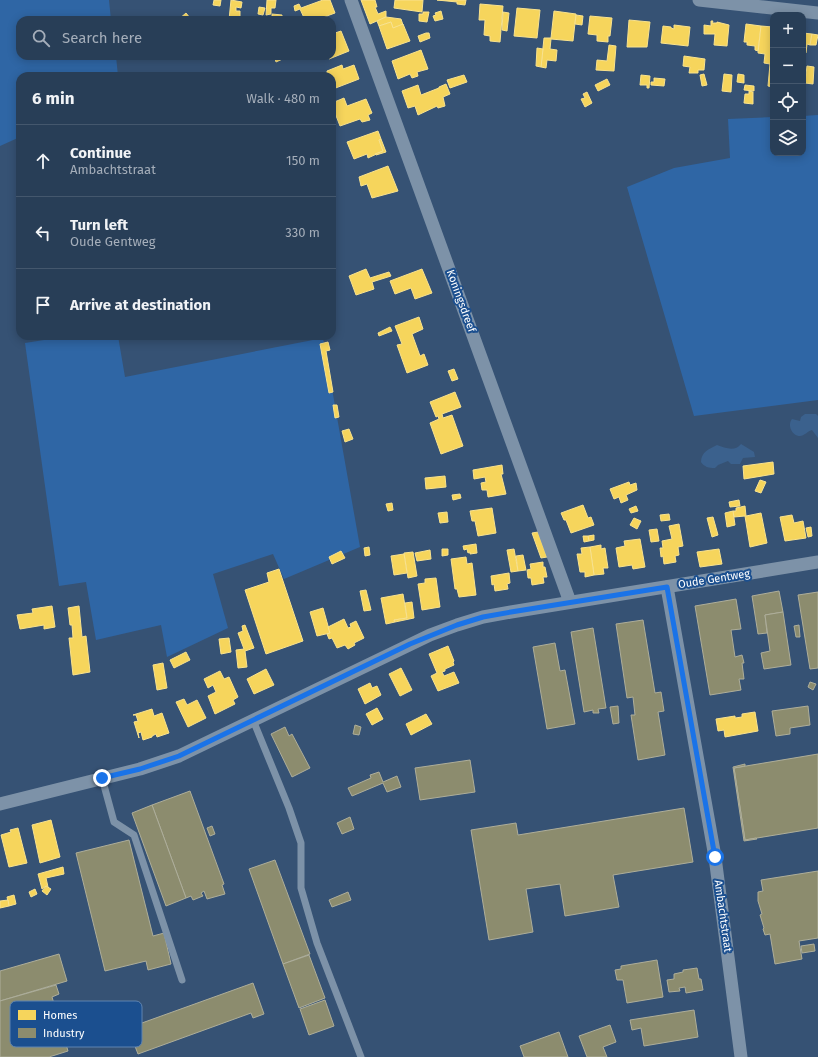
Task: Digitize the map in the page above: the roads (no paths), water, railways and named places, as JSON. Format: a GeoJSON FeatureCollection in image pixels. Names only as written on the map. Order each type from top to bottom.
{"type":"FeatureCollection","features":[{"type":"Feature","properties":{"kind":"street","name":"Koningsdreef"},"geometry":{"type":"LineString","coordinates":[[351,0],[570,602]]}},
{"type":"Feature","properties":{"kind":"street"},"geometry":{"type":"LineString","coordinates":[[699,0],[818,13]]}},
{"type":"Feature","properties":{"kind":"street","name":"Oude Gentweg"},"geometry":{"type":"LineString","coordinates":[[0,804],[140,769],[166,760],[195,748],[410,644],[457,625],[483,617],[818,562]]}},
{"type":"Feature","properties":{"kind":"street","name":"Ambachtstraat"},"geometry":{"type":"LineString","coordinates":[[667,587],[715,857],[741,1057]]}},
{"type":"Feature","properties":{"kind":"lane"},"geometry":{"type":"LineString","coordinates":[[253,720],[289,808],[301,843],[301,888],[317,943],[361,1057]]}},
{"type":"Feature","properties":{"kind":"lane"},"geometry":{"type":"LineString","coordinates":[[102,778],[114,822],[134,835],[182,980]]}}]}
